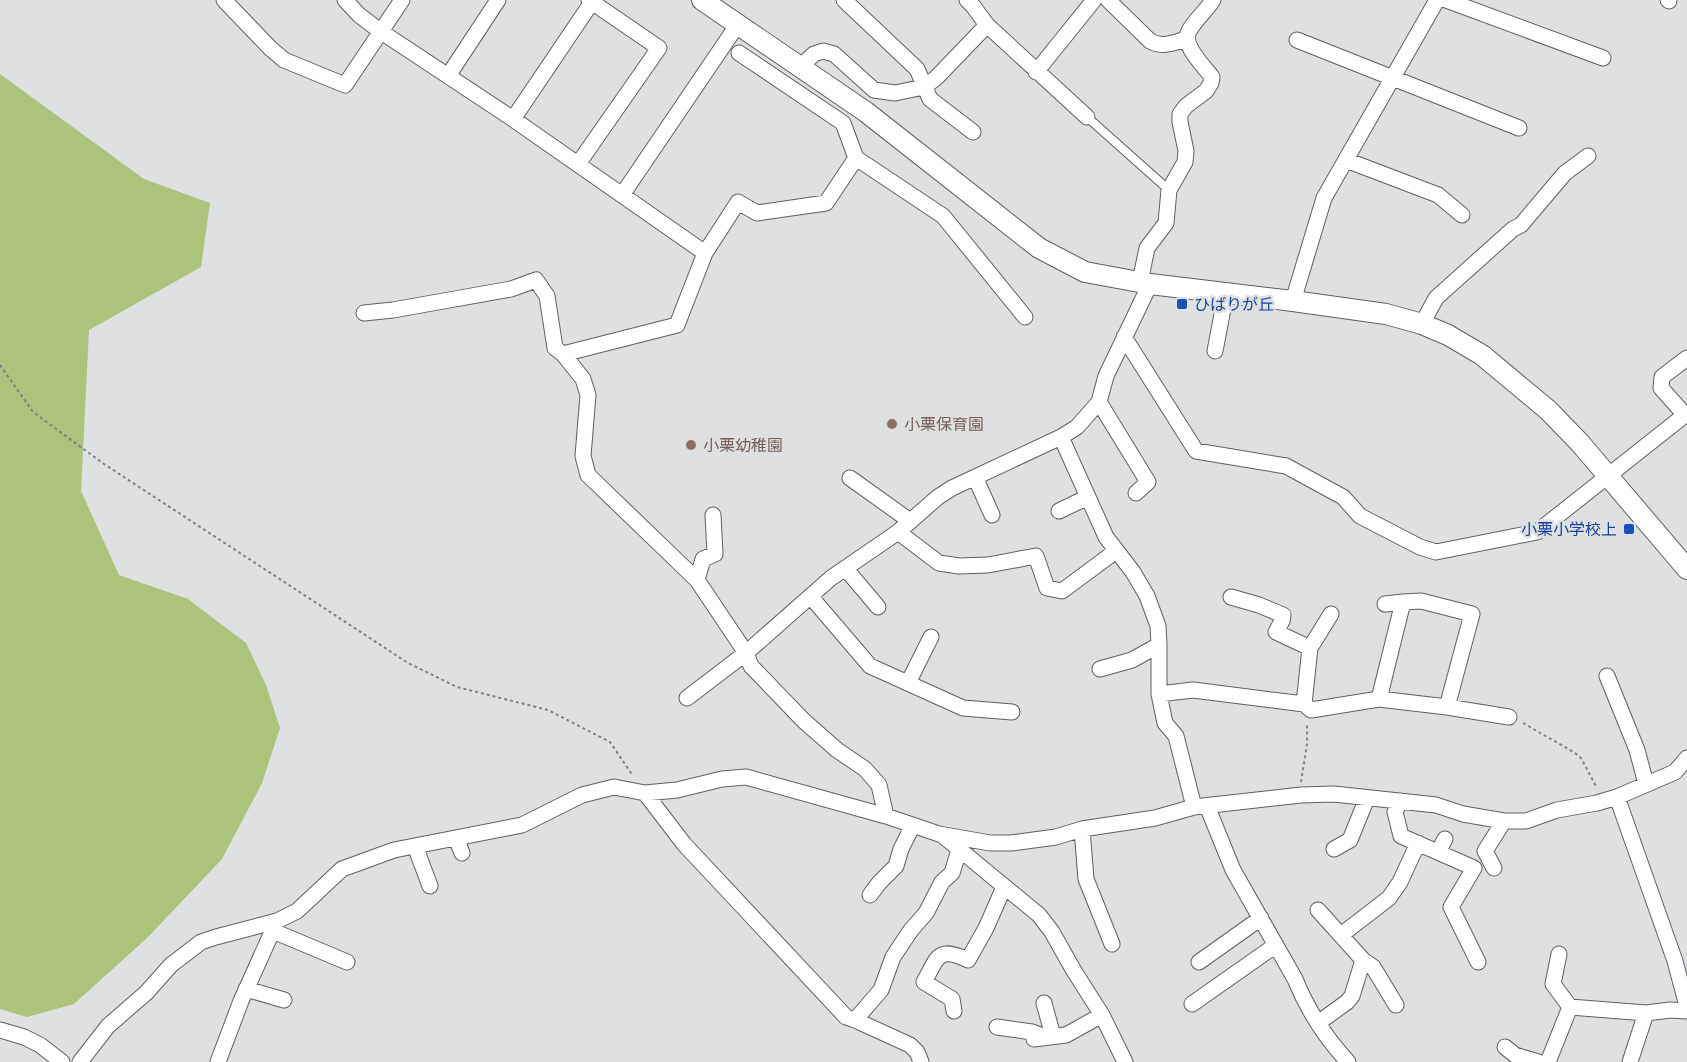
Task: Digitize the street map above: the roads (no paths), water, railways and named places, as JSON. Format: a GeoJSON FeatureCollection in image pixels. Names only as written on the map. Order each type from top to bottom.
{"type":"FeatureCollection","features":[{"type":"Feature","properties":{"kind":"street"},"geometry":{"type":"LineString","coordinates":[[224,0],[284,60],[345,85],[402,0]]}},
{"type":"Feature","properties":{"kind":"street"},"geometry":{"type":"LineString","coordinates":[[345,0],[359,15],[380,31],[513,119],[705,253]]}},
{"type":"Feature","properties":{"kind":"street"},"geometry":{"type":"LineString","coordinates":[[448,76],[498,0]]}},
{"type":"Feature","properties":{"kind":"street"},"geometry":{"type":"LineString","coordinates":[[702,0],[866,112],[1040,248],[1085,272],[1145,283],[1386,314],[1422,324],[1449,335],[1482,355],[1548,410],[1580,443],[1687,569]]}},
{"type":"Feature","properties":{"kind":"street"},"geometry":{"type":"LineString","coordinates":[[844,0],[917,69],[930,99],[973,132]]}},
{"type":"Feature","properties":{"kind":"street"},"geometry":{"type":"LineString","coordinates":[[1036,72],[1094,0]]}},
{"type":"Feature","properties":{"kind":"street"},"geometry":{"type":"LineString","coordinates":[[1108,0],[1157,45],[1167,45],[1186,39]]}},
{"type":"Feature","properties":{"kind":"street"},"geometry":{"type":"LineString","coordinates":[[687,698],[746,653],[831,578],[898,532],[938,497],[952,488],[1061,437],[1077,427],[1099,402],[1106,376],[1145,283],[1147,248],[1166,223],[1169,190],[1185,162],[1186,151],[1180,114],[1186,106],[1206,91],[1211,83],[1212,77],[1190,49],[1186,39],[1188,32],[1213,0]]}},
{"type":"Feature","properties":{"kind":"street"},"geometry":{"type":"LineString","coordinates":[[1293,301],[1324,198],[1437,0]]}},
{"type":"Feature","properties":{"kind":"street"},"geometry":{"type":"LineString","coordinates":[[1446,0],[1602,58]]}},
{"type":"Feature","properties":{"kind":"street"},"geometry":{"type":"LineString","coordinates":[[513,119],[590,1],[659,48],[578,164]]}},
{"type":"Feature","properties":{"kind":"street"},"geometry":{"type":"LineString","coordinates":[[973,2],[987,25],[1087,117]]}},
{"type":"Feature","properties":{"kind":"street"},"geometry":{"type":"LineString","coordinates":[[622,195],[738,24]]}},
{"type":"Feature","properties":{"kind":"street"},"geometry":{"type":"LineString","coordinates":[[800,67],[814,54],[823,51],[834,54],[874,90],[895,93],[924,87],[936,78],[987,25]]}},
{"type":"Feature","properties":{"kind":"street"},"geometry":{"type":"LineString","coordinates":[[1297,40],[1520,128]]}},
{"type":"Feature","properties":{"kind":"street"},"geometry":{"type":"LineString","coordinates":[[739,53],[843,123],[856,158],[943,216],[1025,317]]}},
{"type":"Feature","properties":{"kind":"street"},"geometry":{"type":"LineString","coordinates":[[1422,324],[1436,298],[1513,229],[1521,225],[1565,173],[1588,156]]}},
{"type":"Feature","properties":{"kind":"street"},"geometry":{"type":"LineString","coordinates":[[563,354],[677,325],[705,253],[738,202],[757,213],[826,203],[856,158]]}},
{"type":"Feature","properties":{"kind":"street"},"geometry":{"type":"LineString","coordinates":[[1346,160],[1438,195],[1462,215]]}},
{"type":"Feature","properties":{"kind":"street"},"geometry":{"type":"LineString","coordinates":[[364,313],[511,289],[536,280],[547,296],[555,348],[583,378],[588,395],[583,456],[588,475],[697,580],[746,653],[751,666],[804,722],[837,750],[865,769],[879,785],[886,816]]}},
{"type":"Feature","properties":{"kind":"street"},"geometry":{"type":"LineString","coordinates":[[1215,351],[1226,293]]}},
{"type":"Feature","properties":{"kind":"street"},"geometry":{"type":"LineString","coordinates":[[1124,337],[1196,451],[1286,466],[1343,497],[1360,516],[1420,547],[1436,552],[1538,532],[1685,415],[1661,388],[1662,377],[1687,358]]}},
{"type":"Feature","properties":{"kind":"street"},"geometry":{"type":"LineString","coordinates":[[1099,402],[1148,482],[1136,493]]}},
{"type":"Feature","properties":{"kind":"street"},"geometry":{"type":"LineString","coordinates":[[1061,437],[1106,537],[1133,572],[1147,596],[1158,626],[1159,694],[1165,723],[1176,736],[1200,806],[1233,870],[1295,979],[1303,998],[1318,1023],[1348,1062]]}},
{"type":"Feature","properties":{"kind":"street"},"geometry":{"type":"LineString","coordinates":[[975,477],[992,515]]}},
{"type":"Feature","properties":{"kind":"street"},"geometry":{"type":"LineString","coordinates":[[850,478],[910,521]]}},
{"type":"Feature","properties":{"kind":"street"},"geometry":{"type":"LineString","coordinates":[[1059,512],[1088,497]]}},
{"type":"Feature","properties":{"kind":"street"},"geometry":{"type":"LineString","coordinates":[[697,580],[703,559],[715,554],[713,515]]}},
{"type":"Feature","properties":{"kind":"street"},"geometry":{"type":"LineString","coordinates":[[898,532],[939,563],[958,566],[988,565],[1036,556],[1047,588],[1062,591],[1116,550]]}},
{"type":"Feature","properties":{"kind":"street"},"geometry":{"type":"LineString","coordinates":[[845,568],[878,607]]}},
{"type":"Feature","properties":{"kind":"street"},"geometry":{"type":"LineString","coordinates":[[811,597],[870,666],[963,708],[1012,712]]}},
{"type":"Feature","properties":{"kind":"street"},"geometry":{"type":"LineString","coordinates":[[1231,597],[1283,615],[1276,632],[1310,648]]}},
{"type":"Feature","properties":{"kind":"street"},"geometry":{"type":"LineString","coordinates":[[1385,604],[1421,601],[1472,614],[1447,707]]}},
{"type":"Feature","properties":{"kind":"street"},"geometry":{"type":"LineString","coordinates":[[1379,699],[1403,602]]}},
{"type":"Feature","properties":{"kind":"street"},"geometry":{"type":"LineString","coordinates":[[1307,707],[1310,648],[1331,614]]}},
{"type":"Feature","properties":{"kind":"street"},"geometry":{"type":"LineString","coordinates":[[909,684],[931,637]]}},
{"type":"Feature","properties":{"kind":"street"},"geometry":{"type":"LineString","coordinates":[[1100,669],[1132,660],[1159,645]]}},
{"type":"Feature","properties":{"kind":"street"},"geometry":{"type":"LineString","coordinates":[[1607,676],[1637,750],[1646,784]]}},
{"type":"Feature","properties":{"kind":"street"},"geometry":{"type":"LineString","coordinates":[[1159,694],[1193,690],[1307,707],[1379,699],[1509,717]]}},
{"type":"Feature","properties":{"kind":"street"},"geometry":{"type":"LineString","coordinates":[[80,1062],[108,1026],[146,993],[171,965],[201,942],[275,926],[297,911],[342,869],[394,850],[522,825],[582,795],[614,788],[645,793],[677,790],[722,779],[746,777],[886,816],[939,834],[990,843],[1011,843],[1155,818],[1200,806],[1300,795],[1334,794],[1436,805],[1463,814],[1504,821],[1526,821],[1557,810],[1611,799],[1675,772],[1687,758]]}},
{"type":"Feature","properties":{"kind":"street"},"geometry":{"type":"LineString","coordinates":[[645,793],[684,844],[846,1017],[910,1045],[917,1052],[921,1062]]}},
{"type":"Feature","properties":{"kind":"street"},"geometry":{"type":"LineString","coordinates":[[1334,849],[1350,840],[1367,798]]}},
{"type":"Feature","properties":{"kind":"street"},"geometry":{"type":"LineString","coordinates":[[1611,799],[1675,961],[1687,1006]]}},
{"type":"Feature","properties":{"kind":"street"},"geometry":{"type":"LineString","coordinates":[[1400,801],[1395,812],[1401,836],[1418,843],[1442,846],[1474,868],[1451,907],[1478,962]]}},
{"type":"Feature","properties":{"kind":"street"},"geometry":{"type":"LineString","coordinates":[[1494,868],[1485,851],[1504,821]]}},
{"type":"Feature","properties":{"kind":"street"},"geometry":{"type":"LineString","coordinates":[[870,895],[896,866],[901,849],[913,825]]}},
{"type":"Feature","properties":{"kind":"street"},"geometry":{"type":"LineString","coordinates":[[1082,829],[1086,879],[1112,944]]}},
{"type":"Feature","properties":{"kind":"street"},"geometry":{"type":"LineString","coordinates":[[939,834],[1039,915],[1052,932],[1102,1015],[1125,1062]]}},
{"type":"Feature","properties":{"kind":"street"},"geometry":{"type":"LineString","coordinates":[[456,838],[462,854]]}},
{"type":"Feature","properties":{"kind":"street"},"geometry":{"type":"LineString","coordinates":[[1341,935],[1389,898],[1400,882],[1418,843]]}},
{"type":"Feature","properties":{"kind":"street"},"geometry":{"type":"LineString","coordinates":[[415,846],[430,886]]}},
{"type":"Feature","properties":{"kind":"street"},"geometry":{"type":"LineString","coordinates":[[855,1020],[882,990],[893,957],[911,930],[926,913],[942,882],[952,873],[959,850]]}},
{"type":"Feature","properties":{"kind":"street"},"geometry":{"type":"LineString","coordinates":[[954,1011],[952,999],[924,982],[937,957],[944,953],[954,954],[968,960],[986,928],[1004,887]]}},
{"type":"Feature","properties":{"kind":"street"},"geometry":{"type":"LineString","coordinates":[[1318,910],[1363,960],[1373,966],[1396,1005]]}},
{"type":"Feature","properties":{"kind":"street"},"geometry":{"type":"LineString","coordinates":[[1199,962],[1261,918]]}},
{"type":"Feature","properties":{"kind":"street"},"geometry":{"type":"LineString","coordinates":[[275,926],[347,962]]}},
{"type":"Feature","properties":{"kind":"street"},"geometry":{"type":"LineString","coordinates":[[218,1062],[246,989],[275,926]]}},
{"type":"Feature","properties":{"kind":"street"},"geometry":{"type":"LineString","coordinates":[[1192,1004],[1276,945]]}},
{"type":"Feature","properties":{"kind":"street"},"geometry":{"type":"LineString","coordinates":[[1560,954],[1553,984],[1570,1007],[1646,1013],[1670,1010],[1687,1011]]}},
{"type":"Feature","properties":{"kind":"street"},"geometry":{"type":"LineString","coordinates":[[1318,1023],[1352,996],[1363,960]]}},
{"type":"Feature","properties":{"kind":"street"},"geometry":{"type":"LineString","coordinates":[[246,989],[284,1000]]}},
{"type":"Feature","properties":{"kind":"street"},"geometry":{"type":"LineString","coordinates":[[1044,1002],[1044,1038]]}},
{"type":"Feature","properties":{"kind":"street"},"geometry":{"type":"LineString","coordinates":[[1548,1062],[1570,1007]]}},
{"type":"Feature","properties":{"kind":"street"},"geometry":{"type":"LineString","coordinates":[[1630,1062],[1646,1013]]}},
{"type":"Feature","properties":{"kind":"street"},"geometry":{"type":"LineString","coordinates":[[997,1027],[1032,1032],[1044,1038],[1066,1035],[1102,1015]]}},
{"type":"Feature","properties":{"kind":"street"},"geometry":{"type":"LineString","coordinates":[[0,1030],[24,1037],[40,1045],[62,1062]]}},
{"type":"Feature","properties":{"kind":"street"},"geometry":{"type":"LineString","coordinates":[[1505,1047],[1515,1055],[1538,1062]]}},
{"type":"Feature","properties":{"kind":"lane"},"geometry":{"type":"LineString","coordinates":[[1087,117],[1169,190]]}},
{"type":"Feature","properties":{"kind":"place","name":"ひばりが丘"},"geometry":{"type":"Point","coordinates":[1182,304]}},
{"type":"Feature","properties":{"kind":"place","name":"小栗保育園"},"geometry":{"type":"Point","coordinates":[892,424]}},
{"type":"Feature","properties":{"kind":"place","name":"小栗幼稚園"},"geometry":{"type":"Point","coordinates":[691,445]}},
{"type":"Feature","properties":{"kind":"place","name":"小栗小学校上"},"geometry":{"type":"Point","coordinates":[1629,529]}}]}
